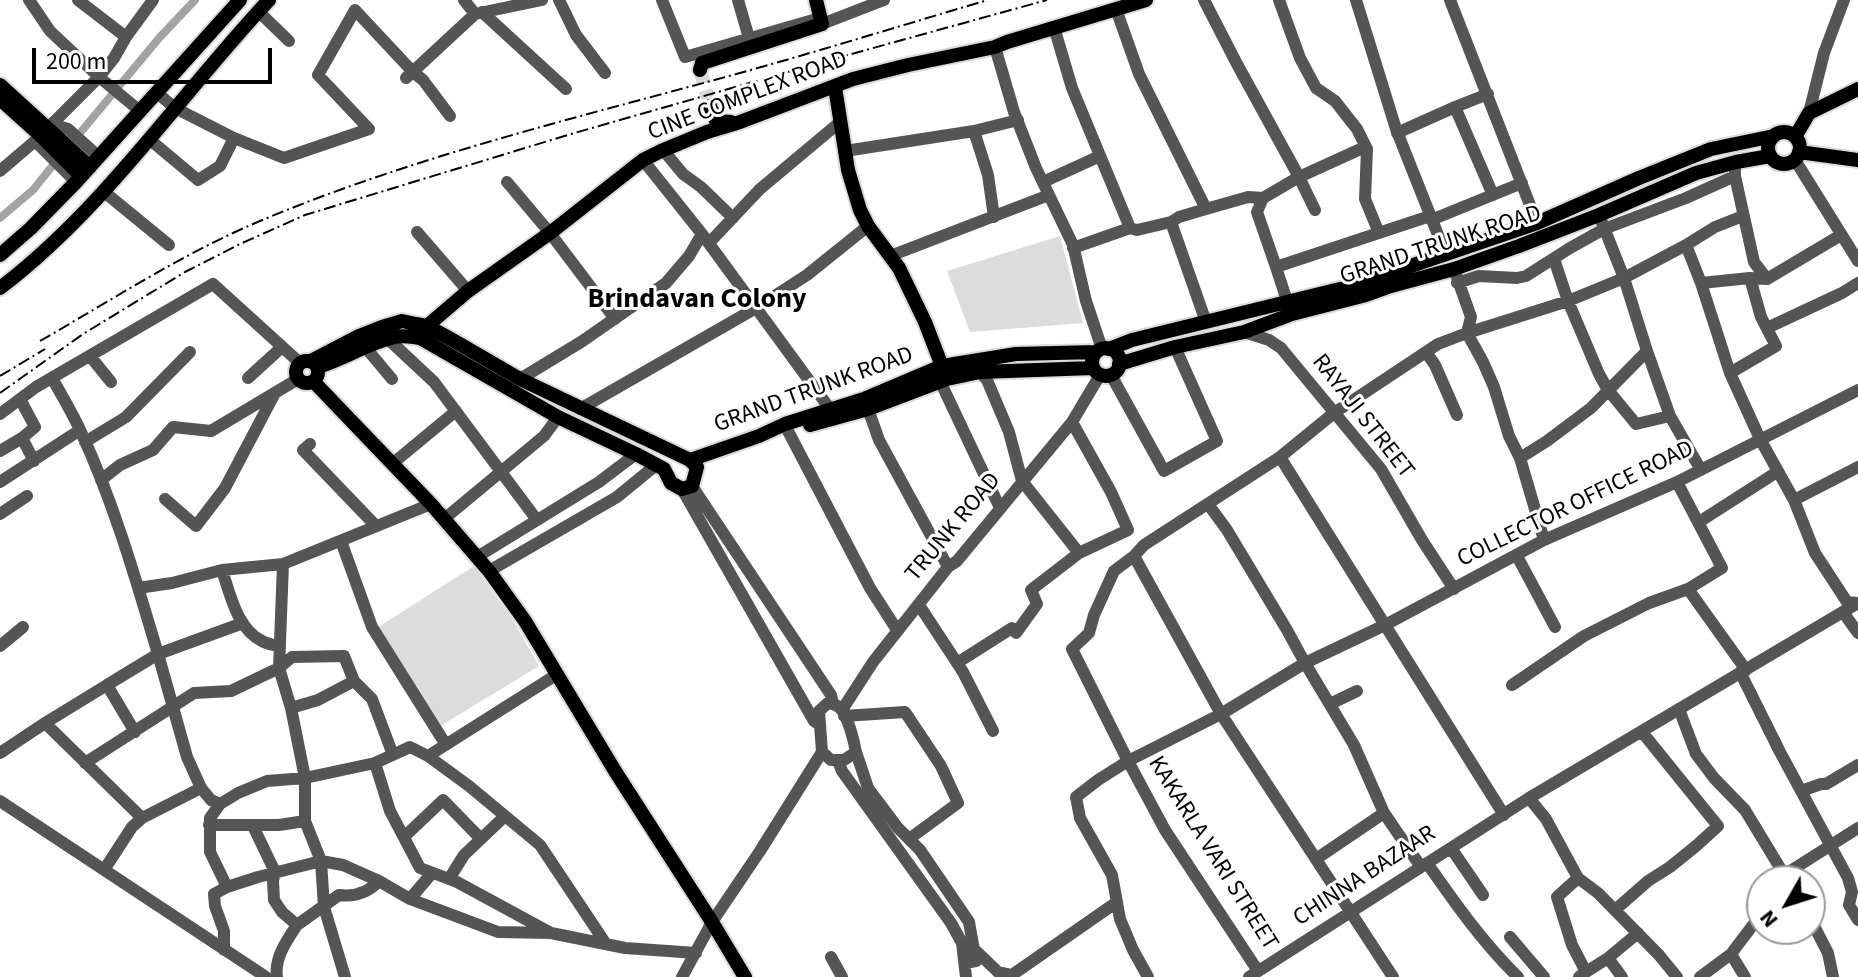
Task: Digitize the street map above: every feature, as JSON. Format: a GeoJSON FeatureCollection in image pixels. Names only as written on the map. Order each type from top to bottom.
{"type":"FeatureCollection","features":[{"type":"Feature","properties":{"kind":"main road"},"geometry":{"type":"LineString","coordinates":[[0,255],[31,228],[83,167],[140,111],[240,0]]}},
{"type":"Feature","properties":{"kind":"main road"},"geometry":{"type":"LineString","coordinates":[[700,70],[702,63],[821,21],[816,0]]}},
{"type":"Feature","properties":{"kind":"main road","name":"CINE COMPLEX ROAD"},"geometry":{"type":"LineString","coordinates":[[423,332],[468,291],[550,233],[643,160],[707,132],[853,79],[995,47],[1146,0]]}},
{"type":"Feature","properties":{"kind":"main road"},"geometry":{"type":"LineString","coordinates":[[0,288],[31,265],[78,220],[264,6]]}},
{"type":"Feature","properties":{"kind":"main road"},"geometry":{"type":"LineString","coordinates":[[0,85],[83,167]]}},
{"type":"Feature","properties":{"kind":"main road"},"geometry":{"type":"LineString","coordinates":[[660,467],[671,461],[690,461],[868,409],[943,375],[925,322],[899,268],[868,226],[856,197],[848,170],[835,87]]}},
{"type":"Feature","properties":{"kind":"main road"},"geometry":{"type":"LineString","coordinates":[[1795,137],[1809,113],[1858,89]]}},
{"type":"Feature","properties":{"kind":"main road"},"geometry":{"type":"LineString","coordinates":[[0,99],[49,136]]}},
{"type":"Feature","properties":{"kind":"main road"},"geometry":{"type":"LineString","coordinates":[[710,106],[716,121],[740,122]]}},
{"type":"Feature","properties":{"kind":"main road"},"geometry":{"type":"LineString","coordinates":[[1787,133],[1795,137],[1800,147],[1797,156],[1788,163],[1775,161],[1769,149],[1774,136],[1787,133]]}},
{"type":"Feature","properties":{"kind":"main road","name":"GRAND TRUNK ROAD"},"geometry":{"type":"LineString","coordinates":[[690,461],[830,409],[1016,354],[1103,350],[1132,340],[1352,286],[1537,223],[1711,149],[1774,136]]}},
{"type":"Feature","properties":{"kind":"main road","name":"GRAND TRUNK ROAD"},"geometry":{"type":"LineString","coordinates":[[943,375],[1106,371],[1175,347],[1244,332],[1292,314],[1391,286],[1456,276],[1519,246],[1602,222],[1696,173],[1735,169],[1770,156]]}},
{"type":"Feature","properties":{"kind":"main road"},"geometry":{"type":"LineString","coordinates":[[1797,156],[1858,160]]}},
{"type":"Feature","properties":{"kind":"main road"},"geometry":{"type":"LineString","coordinates":[[12,244],[31,265]]}},
{"type":"Feature","properties":{"kind":"main road"},"geometry":{"type":"LineString","coordinates":[[298,379],[309,384],[311,368],[359,336],[402,321],[690,461]]}},
{"type":"Feature","properties":{"kind":"main road"},"geometry":{"type":"LineString","coordinates":[[311,368],[338,361],[393,337],[423,332],[558,417],[660,467],[671,483],[687,488],[690,461]]}},
{"type":"Feature","properties":{"kind":"main road"},"geometry":{"type":"LineString","coordinates":[[1103,350],[1117,354],[1106,371],[1092,359],[1103,350]]}},
{"type":"Feature","properties":{"kind":"main road"},"geometry":{"type":"LineString","coordinates":[[311,368],[489,571],[525,621],[745,977]]}},
{"type":"Feature","properties":{"kind":"street"},"geometry":{"type":"LineString","coordinates":[[29,0],[50,31],[140,111]]}},
{"type":"Feature","properties":{"kind":"street"},"geometry":{"type":"LineString","coordinates":[[78,0],[126,37]]}},
{"type":"Feature","properties":{"kind":"street"},"geometry":{"type":"LineString","coordinates":[[0,171],[49,136],[114,58],[153,0]]}},
{"type":"Feature","properties":{"kind":"street"},"geometry":{"type":"LineString","coordinates":[[464,0],[566,89]]}},
{"type":"Feature","properties":{"kind":"street"},"geometry":{"type":"LineString","coordinates":[[410,75],[479,13],[542,0]]}},
{"type":"Feature","properties":{"kind":"street"},"geometry":{"type":"LineString","coordinates":[[559,0],[576,35],[605,73]]}},
{"type":"Feature","properties":{"kind":"street"},"geometry":{"type":"LineString","coordinates":[[662,0],[685,57],[821,21],[884,0]]}},
{"type":"Feature","properties":{"kind":"street"},"geometry":{"type":"LineString","coordinates":[[738,0],[749,38]]}},
{"type":"Feature","properties":{"kind":"street"},"geometry":{"type":"LineString","coordinates":[[1204,0],[1315,210]]}},
{"type":"Feature","properties":{"kind":"street"},"geometry":{"type":"LineString","coordinates":[[1279,0],[1300,58],[1316,88],[1335,101],[1357,129],[1367,149],[1365,199],[1379,233]]}},
{"type":"Feature","properties":{"kind":"street"},"geometry":{"type":"LineString","coordinates":[[1356,0],[1397,133],[1446,255]]}},
{"type":"Feature","properties":{"kind":"street"},"geometry":{"type":"LineString","coordinates":[[1450,0],[1537,223]]}},
{"type":"Feature","properties":{"kind":"street"},"geometry":{"type":"LineString","coordinates":[[1809,113],[1824,53],[1844,0]]}},
{"type":"Feature","properties":{"kind":"street"},"geometry":{"type":"LineString","coordinates":[[264,6],[289,41]]}},
{"type":"Feature","properties":{"kind":"street"},"geometry":{"type":"LineString","coordinates":[[1116,9],[1139,74],[1206,209]]}},
{"type":"Feature","properties":{"kind":"street"},"geometry":{"type":"LineString","coordinates":[[156,92],[175,108],[234,138],[284,158],[369,129],[318,75],[355,10],[410,75],[423,80],[450,116]]}},
{"type":"Feature","properties":{"kind":"street"},"geometry":{"type":"LineString","coordinates":[[1054,27],[1072,88],[1130,228]]}},
{"type":"Feature","properties":{"kind":"street"},"geometry":{"type":"LineString","coordinates":[[995,47],[1018,120],[1073,248],[1086,301],[1103,350]]}},
{"type":"Feature","properties":{"kind":"street"},"geometry":{"type":"LineString","coordinates":[[1397,133],[1488,94]]}},
{"type":"Feature","properties":{"kind":"street"},"geometry":{"type":"LineString","coordinates":[[1455,107],[1493,195]]}},
{"type":"Feature","properties":{"kind":"street"},"geometry":{"type":"LineString","coordinates":[[845,151],[974,131],[1018,120]]}},
{"type":"Feature","properties":{"kind":"street"},"geometry":{"type":"LineString","coordinates":[[520,379],[581,342],[666,283],[705,239],[733,218],[760,189],[840,122]]}},
{"type":"Feature","properties":{"kind":"street"},"geometry":{"type":"LineString","coordinates":[[974,131],[988,175],[994,217]]}},
{"type":"Feature","properties":{"kind":"street"},"geometry":{"type":"LineString","coordinates":[[49,136],[83,167]]}},
{"type":"Feature","properties":{"kind":"street"},"geometry":{"type":"LineString","coordinates":[[149,139],[198,180],[220,166],[234,138]]}},
{"type":"Feature","properties":{"kind":"street"},"geometry":{"type":"LineString","coordinates":[[1073,248],[1130,228],[1137,230],[1171,222],[1248,197],[1263,198],[1299,177],[1365,147]]}},
{"type":"Feature","properties":{"kind":"street"},"geometry":{"type":"LineString","coordinates":[[664,151],[683,174],[733,218]]}},
{"type":"Feature","properties":{"kind":"street"},"geometry":{"type":"LineString","coordinates":[[1043,182],[1100,156]]}},
{"type":"Feature","properties":{"kind":"street"},"geometry":{"type":"LineString","coordinates":[[1797,156],[1858,261]]}},
{"type":"Feature","properties":{"kind":"street"},"geometry":{"type":"LineString","coordinates":[[643,160],[830,409]]}},
{"type":"Feature","properties":{"kind":"street"},"geometry":{"type":"LineString","coordinates":[[1735,169],[1754,262],[1767,279]]}},
{"type":"Feature","properties":{"kind":"street"},"geometry":{"type":"LineString","coordinates":[[507,182],[615,319]]}},
{"type":"Feature","properties":{"kind":"street"},"geometry":{"type":"LineString","coordinates":[[1276,267],[1430,218],[1522,183]]}},
{"type":"Feature","properties":{"kind":"street"},"geometry":{"type":"LineString","coordinates":[[103,191],[169,245]]}},
{"type":"Feature","properties":{"kind":"street"},"geometry":{"type":"LineString","coordinates":[[890,256],[1049,195]]}},
{"type":"Feature","properties":{"kind":"street"},"geometry":{"type":"LineString","coordinates":[[1263,198],[1257,212],[1287,301]]}},
{"type":"Feature","properties":{"kind":"street"},"geometry":{"type":"LineString","coordinates":[[1393,977],[1221,714],[1134,556],[1144,545],[1280,457],[1334,413],[1438,344],[1568,301],[1624,278],[1715,227],[1743,216]]}},
{"type":"Feature","properties":{"kind":"street"},"geometry":{"type":"LineString","coordinates":[[1171,222],[1206,322]]}},
{"type":"Feature","properties":{"kind":"street"},"geometry":{"type":"LineString","coordinates":[[1544,540],[1520,458],[1509,436],[1489,374],[1467,333],[1471,317],[1456,276],[1526,276],[1602,222],[1670,416],[1701,470]]}},
{"type":"Feature","properties":{"kind":"street"},"geometry":{"type":"LineString","coordinates":[[580,409],[756,308],[807,275],[868,226]]}},
{"type":"Feature","properties":{"kind":"street"},"geometry":{"type":"LineString","coordinates":[[417,232],[468,291]]}},
{"type":"Feature","properties":{"kind":"street"},"geometry":{"type":"LineString","coordinates":[[1701,283],[1767,279],[1841,235]]}},
{"type":"Feature","properties":{"kind":"street"},"geometry":{"type":"LineString","coordinates":[[1686,245],[1730,373],[1760,439],[1794,500],[1815,553],[1853,603],[1858,633]]}},
{"type":"Feature","properties":{"kind":"street"},"geometry":{"type":"LineString","coordinates":[[1554,259],[1568,301],[1608,390],[1636,424],[1670,416]]}},
{"type":"Feature","properties":{"kind":"street"},"geometry":{"type":"LineString","coordinates":[[1730,373],[1776,346],[1761,317],[1750,278]]}},
{"type":"Feature","properties":{"kind":"street"},"geometry":{"type":"LineString","coordinates":[[1767,328],[1858,283]]}},
{"type":"Feature","properties":{"kind":"street"},"geometry":{"type":"LineString","coordinates":[[0,414],[52,378],[213,284],[282,347],[311,368]]}},
{"type":"Feature","properties":{"kind":"street","name":"RAYAJI STREET"},"geometry":{"type":"LineString","coordinates":[[1244,332],[1269,340],[1281,348],[1381,469],[1454,589]]}},
{"type":"Feature","properties":{"kind":"street"},"geometry":{"type":"LineString","coordinates":[[388,339],[434,382],[537,520]]}},
{"type":"Feature","properties":{"kind":"street"},"geometry":{"type":"LineString","coordinates":[[248,378],[282,347]]}},
{"type":"Feature","properties":{"kind":"street"},"geometry":{"type":"LineString","coordinates":[[1106,371],[1164,471],[1217,441],[1175,347]]}},
{"type":"Feature","properties":{"kind":"street"},"geometry":{"type":"LineString","coordinates":[[366,348],[392,379]]}},
{"type":"Feature","properties":{"kind":"street"},"geometry":{"type":"LineString","coordinates":[[1520,458],[1591,408],[1647,351]]}},
{"type":"Feature","properties":{"kind":"street"},"geometry":{"type":"LineString","coordinates":[[0,482],[34,461],[126,417],[190,352]]}},
{"type":"Feature","properties":{"kind":"street"},"geometry":{"type":"LineString","coordinates":[[1426,352],[1457,415]]}},
{"type":"Feature","properties":{"kind":"street"},"geometry":{"type":"LineString","coordinates":[[90,356],[111,382]]}},
{"type":"Feature","properties":{"kind":"street","name":"TRUNK ROAD"},"geometry":{"type":"LineString","coordinates":[[820,725],[820,708],[828,703],[840,710],[897,630],[1072,422],[1106,371]]}},
{"type":"Feature","properties":{"kind":"street"},"geometry":{"type":"LineString","coordinates":[[980,372],[987,380],[1009,432],[1022,481],[1079,553]]}},
{"type":"Feature","properties":{"kind":"street"},"geometry":{"type":"LineString","coordinates":[[943,375],[1000,508]]}},
{"type":"Feature","properties":{"kind":"street"},"geometry":{"type":"LineString","coordinates":[[52,378],[83,436],[101,480],[138,588],[187,757],[201,788],[211,800],[220,804]]}},
{"type":"Feature","properties":{"kind":"street"},"geometry":{"type":"LineString","coordinates":[[101,480],[120,465],[153,450],[173,427],[211,431],[298,379]]}},
{"type":"Feature","properties":{"kind":"street","name":"COLLECTOR OFFICE ROAD"},"geometry":{"type":"LineString","coordinates":[[1117,902],[1112,875],[1080,818],[1076,797],[1098,780],[1128,761],[1221,714],[1305,663],[1385,625],[1544,540],[1677,482],[1858,390]]}},
{"type":"Feature","properties":{"kind":"street"},"geometry":{"type":"LineString","coordinates":[[165,499],[196,526],[225,488],[275,393]]}},
{"type":"Feature","properties":{"kind":"street"},"geometry":{"type":"LineString","coordinates":[[0,451],[35,427],[20,399]]}},
{"type":"Feature","properties":{"kind":"street"},"geometry":{"type":"LineString","coordinates":[[868,409],[879,440],[948,567]]}},
{"type":"Feature","properties":{"kind":"street"},"geometry":{"type":"LineString","coordinates":[[392,464],[456,411]]}},
{"type":"Feature","properties":{"kind":"street"},"geometry":{"type":"LineString","coordinates":[[444,519],[544,436],[558,417]]}},
{"type":"Feature","properties":{"kind":"street"},"geometry":{"type":"LineString","coordinates":[[1072,422],[1111,492],[1128,530],[1144,545]]}},
{"type":"Feature","properties":{"kind":"street"},"geometry":{"type":"LineString","coordinates":[[788,431],[870,588],[897,630]]}},
{"type":"Feature","properties":{"kind":"street"},"geometry":{"type":"LineString","coordinates":[[22,438],[34,461]]}},
{"type":"Feature","properties":{"kind":"street"},"geometry":{"type":"LineString","coordinates":[[310,444],[303,450],[376,526]]}},
{"type":"Feature","properties":{"kind":"street"},"geometry":{"type":"LineString","coordinates":[[477,557],[599,482],[636,454]]}},
{"type":"Feature","properties":{"kind":"street"},"geometry":{"type":"LineString","coordinates":[[1280,457],[1504,815]]}},
{"type":"Feature","properties":{"kind":"street"},"geometry":{"type":"LineString","coordinates":[[489,571],[617,497],[660,467]]}},
{"type":"Feature","properties":{"kind":"street"},"geometry":{"type":"LineString","coordinates":[[1794,500],[1858,467]]}},
{"type":"Feature","properties":{"kind":"street"},"geometry":{"type":"LineString","coordinates":[[1699,522],[1777,472]]}},
{"type":"Feature","properties":{"kind":"street"},"geometry":{"type":"LineString","coordinates":[[1512,685],[1584,636],[1649,603],[1688,589],[1722,568],[1677,482]]}},
{"type":"Feature","properties":{"kind":"street"},"geometry":{"type":"LineString","coordinates":[[687,488],[831,695],[840,710],[868,788],[898,828],[920,850],[969,922],[976,961],[965,963]]}},
{"type":"Feature","properties":{"kind":"street"},"geometry":{"type":"LineString","coordinates":[[682,977],[712,922],[822,752],[820,725],[814,721],[687,488]]}},
{"type":"Feature","properties":{"kind":"street"},"geometry":{"type":"LineString","coordinates":[[0,514],[27,496]]}},
{"type":"Feature","properties":{"kind":"street"},"geometry":{"type":"LineString","coordinates":[[138,588],[222,570],[283,564],[431,504]]}},
{"type":"Feature","properties":{"kind":"street"},"geometry":{"type":"LineString","coordinates":[[1208,504],[1227,530],[1354,745],[1384,813],[1467,920],[1518,977]]}},
{"type":"Feature","properties":{"kind":"street"},"geometry":{"type":"LineString","coordinates":[[957,663],[1014,630],[1037,604],[1031,590],[1079,553],[1128,530]]}},
{"type":"Feature","properties":{"kind":"street"},"geometry":{"type":"LineString","coordinates":[[341,541],[372,627],[446,745]]}},
{"type":"Feature","properties":{"kind":"street","name":"KAKARLA VARI STREET"},"geometry":{"type":"LineString","coordinates":[[1134,556],[1114,571],[1089,633],[1072,649],[1165,830],[1259,974]]}},
{"type":"Feature","properties":{"kind":"street"},"geometry":{"type":"LineString","coordinates":[[1517,556],[1555,627]]}},
{"type":"Feature","properties":{"kind":"street"},"geometry":{"type":"LineString","coordinates":[[283,564],[279,668],[291,708],[305,778],[305,821],[321,861],[324,907],[345,977]]}},
{"type":"Feature","properties":{"kind":"street"},"geometry":{"type":"LineString","coordinates":[[222,570],[243,623],[262,641],[280,647]]}},
{"type":"Feature","properties":{"kind":"street"},"geometry":{"type":"LineString","coordinates":[[1688,589],[1743,671],[1801,791],[1848,878],[1852,892],[1849,905],[1858,920]]}},
{"type":"Feature","properties":{"kind":"street","name":"CHINNA BAZAAR"},"geometry":{"type":"LineString","coordinates":[[1259,974],[1529,798],[1853,603]]}},
{"type":"Feature","properties":{"kind":"street"},"geometry":{"type":"LineString","coordinates":[[919,605],[957,663],[993,731]]}},
{"type":"Feature","properties":{"kind":"street"},"geometry":{"type":"LineString","coordinates":[[0,753],[158,654],[243,623]]}},
{"type":"Feature","properties":{"kind":"street"},"geometry":{"type":"LineString","coordinates":[[0,646],[23,627]]}},
{"type":"Feature","properties":{"kind":"street"},"geometry":{"type":"LineString","coordinates":[[85,763],[194,693],[231,691],[279,668],[292,657],[344,656],[354,681],[372,699],[393,755]]}},
{"type":"Feature","properties":{"kind":"street"},"geometry":{"type":"LineString","coordinates":[[428,756],[556,675]]}},
{"type":"Feature","properties":{"kind":"street"},"geometry":{"type":"LineString","coordinates":[[291,708],[318,700],[354,681]]}},
{"type":"Feature","properties":{"kind":"street"},"geometry":{"type":"LineString","coordinates":[[107,685],[135,732]]}},
{"type":"Feature","properties":{"kind":"street"},"geometry":{"type":"LineString","coordinates":[[1330,704],[1357,691]]}},
{"type":"Feature","properties":{"kind":"street"},"geometry":{"type":"LineString","coordinates":[[1679,709],[1696,754],[1745,810],[1778,865]]}},
{"type":"Feature","properties":{"kind":"street"},"geometry":{"type":"LineString","coordinates":[[840,710],[905,712],[941,766],[958,803],[909,839]]}},
{"type":"Feature","properties":{"kind":"street"},"geometry":{"type":"LineString","coordinates":[[45,723],[142,818]]}},
{"type":"Feature","properties":{"kind":"street"},"geometry":{"type":"LineString","coordinates":[[1615,910],[1718,826],[1642,732]]}},
{"type":"Feature","properties":{"kind":"street"},"geometry":{"type":"LineString","coordinates":[[227,887],[210,852],[210,818],[220,804],[267,781],[305,778],[375,763],[410,747],[428,756],[540,845],[606,944]]}},
{"type":"Feature","properties":{"kind":"street"},"geometry":{"type":"LineString","coordinates":[[822,752],[831,760],[838,761],[856,752]]}},
{"type":"Feature","properties":{"kind":"street"},"geometry":{"type":"LineString","coordinates":[[838,761],[842,771],[951,923],[962,943],[966,977]]}},
{"type":"Feature","properties":{"kind":"street"},"geometry":{"type":"LineString","coordinates":[[375,763],[390,811],[420,868],[449,879],[551,933]]}},
{"type":"Feature","properties":{"kind":"street"},"geometry":{"type":"LineString","coordinates":[[1801,791],[1826,784],[1858,765]]}},
{"type":"Feature","properties":{"kind":"street"},"geometry":{"type":"LineString","coordinates":[[104,870],[125,837],[142,818],[201,788]]}},
{"type":"Feature","properties":{"kind":"street"},"geometry":{"type":"LineString","coordinates":[[1529,798],[1546,819],[1578,878],[1598,893],[1677,977]]}},
{"type":"Feature","properties":{"kind":"street"},"geometry":{"type":"LineString","coordinates":[[404,837],[443,800],[481,839]]}},
{"type":"Feature","properties":{"kind":"street"},"geometry":{"type":"LineString","coordinates":[[0,801],[266,977]]}},
{"type":"Feature","properties":{"kind":"street"},"geometry":{"type":"LineString","coordinates":[[1316,859],[1384,813]]}},
{"type":"Feature","properties":{"kind":"street"},"geometry":{"type":"LineString","coordinates":[[449,879],[464,855],[505,816]]}},
{"type":"Feature","properties":{"kind":"street"},"geometry":{"type":"LineString","coordinates":[[209,825],[279,825],[305,821]]}},
{"type":"Feature","properties":{"kind":"street"},"geometry":{"type":"LineString","coordinates":[[253,826],[275,872],[274,900],[297,925]]}},
{"type":"Feature","properties":{"kind":"street"},"geometry":{"type":"LineString","coordinates":[[1804,865],[1858,828]]}},
{"type":"Feature","properties":{"kind":"street"},"geometry":{"type":"LineString","coordinates":[[1451,848],[1483,895]]}},
{"type":"Feature","properties":{"kind":"street"},"geometry":{"type":"LineString","coordinates":[[224,950],[224,931],[214,894],[275,872],[321,861],[343,865],[410,899],[498,932],[551,933],[625,948],[696,953]]}},
{"type":"Feature","properties":{"kind":"street"},"geometry":{"type":"LineString","coordinates":[[410,899],[432,873]]}},
{"type":"Feature","properties":{"kind":"street"},"geometry":{"type":"LineString","coordinates":[[1578,878],[1557,897],[1582,974],[1608,958],[1638,933]]}},
{"type":"Feature","properties":{"kind":"street"},"geometry":{"type":"LineString","coordinates":[[277,977],[276,967],[284,945],[297,925],[339,895],[352,897],[371,889],[379,881]]}},
{"type":"Feature","properties":{"kind":"street"},"geometry":{"type":"LineString","coordinates":[[974,949],[998,972],[1013,976],[1117,902],[1120,919],[1148,977]]}},
{"type":"Feature","properties":{"kind":"street"},"geometry":{"type":"LineString","coordinates":[[1700,977],[1731,954],[1746,934]]}},
{"type":"Feature","properties":{"kind":"street"},"geometry":{"type":"LineString","coordinates":[[1510,937],[1544,977]]}},
{"type":"Feature","properties":{"kind":"street"},"geometry":{"type":"LineString","coordinates":[[1824,945],[1833,977]]}},
{"type":"Feature","properties":{"kind":"street"},"geometry":{"type":"LineString","coordinates":[[1731,954],[1745,977]]}},
{"type":"Feature","properties":{"kind":"street"},"geometry":{"type":"LineString","coordinates":[[831,957],[842,977]]}},
{"type":"Feature","properties":{"kind":"street"},"geometry":{"type":"LineString","coordinates":[[1608,958],[1622,977]]}},
{"type":"Feature","properties":{"kind":"shaded area"},"geometry":{"type":"Polygon","coordinates":[[[1060,236],[1083,323],[970,332],[947,271],[1060,236]]]}},
{"type":"Feature","properties":{"kind":"shaded area"},"geometry":{"type":"Polygon","coordinates":[[[474,566],[513,620],[539,666],[434,730],[369,633],[474,566]]]}},
{"type":"Feature","properties":{"kind":"waterway"},"geometry":{"type":"LineString","coordinates":[[75,139],[195,0]]}},
{"type":"Feature","properties":{"kind":"waterway"},"geometry":{"type":"LineString","coordinates":[[0,218],[33,190],[58,159]]}},
{"type":"Feature","properties":{"kind":"tunnel"},"geometry":{"type":"LineString","coordinates":[[700,70],[710,106]]}},
{"type":"Feature","properties":{"kind":"railway"},"geometry":{"type":"LineString","coordinates":[[40,341],[225,237],[306,202],[470,148],[766,66],[988,0]]}},
{"type":"Feature","properties":{"kind":"railway"},"geometry":{"type":"LineString","coordinates":[[0,393],[83,334],[185,272],[305,215],[571,134],[1047,0]]}},
{"type":"Feature","properties":{"kind":"railway"},"geometry":{"type":"LineString","coordinates":[[0,376],[45,349]]}},
{"type":"Feature","properties":{"kind":"district","name":"Brindavan Colony"},"geometry":{"type":"Point","coordinates":[697,301]}}]}
